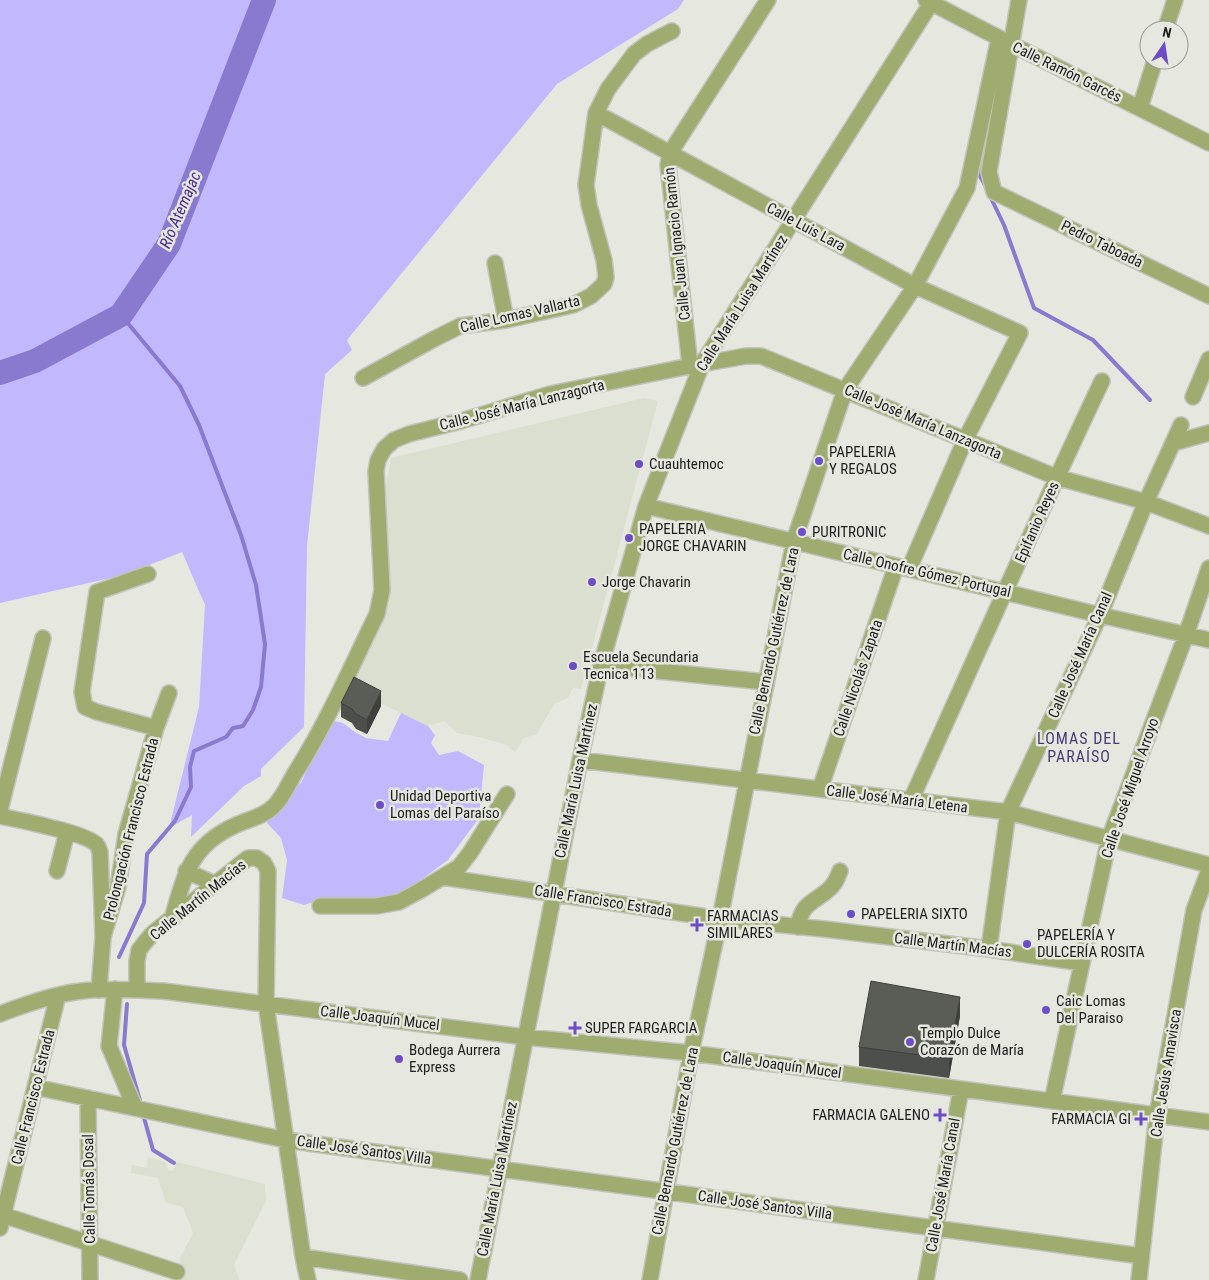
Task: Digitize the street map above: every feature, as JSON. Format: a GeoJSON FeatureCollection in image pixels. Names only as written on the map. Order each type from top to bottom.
{"type":"FeatureCollection","features":[{"type":"Feature","properties":{"kind":"street","name":"Calle Juan Ignacio Ramón"},"geometry":{"type":"LineString","coordinates":[[696,365],[668,165],[670,153],[768,0]]}},
{"type":"Feature","properties":{"kind":"street","name":"Calle Bernardo Gutiérrez de Lara"},"geometry":{"type":"LineString","coordinates":[[650,1280],[691,1053],[720,919],[794,541],[845,390],[915,286],[967,188],[1019,0]]}},
{"type":"Feature","properties":{"kind":"street"},"geometry":{"type":"LineString","coordinates":[[1168,20],[1175,0]]}},
{"type":"Feature","properties":{"kind":"street","name":"Calle Ramón Garcés"},"geometry":{"type":"LineString","coordinates":[[930,1],[1006,42],[1208,139]]}},
{"type":"Feature","properties":{"kind":"street","name":"Calle María Luisa Martínez"},"geometry":{"type":"LineString","coordinates":[[478,1280],[580,760],[601,665],[646,506],[696,365],[793,220],[930,1]]}},
{"type":"Feature","properties":{"kind":"street","name":"Calle Lomas Vallarta"},"geometry":{"type":"LineString","coordinates":[[363,378],[460,326],[506,320],[573,304],[591,296],[604,284],[606,277],[604,260],[588,205],[586,185],[596,113],[608,89],[634,54],[647,44],[672,31]]}},
{"type":"Feature","properties":{"kind":"street","name":"Calle Bernardo Gutiérrez de Lara"},"geometry":{"type":"LineString","coordinates":[[994,192],[989,172],[1006,42]]}},
{"type":"Feature","properties":{"kind":"street"},"geometry":{"type":"LineString","coordinates":[[1140,108],[1153,70]]}},
{"type":"Feature","properties":{"kind":"street","name":"Calle Luis Lara"},"geometry":{"type":"LineString","coordinates":[[596,113],[915,286],[1020,334]]}},
{"type":"Feature","properties":{"kind":"street","name":"Pedro Taboada"},"geometry":{"type":"LineString","coordinates":[[994,192],[1209,296]]}},
{"type":"Feature","properties":{"kind":"street"},"geometry":{"type":"LineString","coordinates":[[495,263],[506,320]]}},
{"type":"Feature","properties":{"kind":"street","name":"Calle Nicolás Zapata"},"geometry":{"type":"LineString","coordinates":[[820,789],[903,568],[965,440],[1020,334]]}},
{"type":"Feature","properties":{"kind":"street","name":"Calle José María Lanzagorta"},"geometry":{"type":"LineString","coordinates":[[172,919],[186,871],[193,859],[211,840],[226,830],[263,814],[275,805],[308,753],[377,614],[382,590],[376,471],[378,460],[384,449],[394,440],[409,434],[461,421],[550,394],[696,365],[746,356],[761,356],[1056,477],[1146,502],[1209,526]]}},
{"type":"Feature","properties":{"kind":"street"},"geometry":{"type":"LineString","coordinates":[[1193,397],[1209,360]]}},
{"type":"Feature","properties":{"kind":"street","name":"Epifanio Reyes"},"geometry":{"type":"LineString","coordinates":[[910,800],[1006,592],[1056,477],[1102,381]]}},
{"type":"Feature","properties":{"kind":"street","name":"Calle José María Canal"},"geometry":{"type":"LineString","coordinates":[[990,949],[1008,812],[1100,615],[1146,502],[1181,425]]}},
{"type":"Feature","properties":{"kind":"street"},"geometry":{"type":"LineString","coordinates":[[1173,443],[1209,433]]}},
{"type":"Feature","properties":{"kind":"street","name":"Calle Onofre Gómez Portugal"},"geometry":{"type":"LineString","coordinates":[[646,506],[1209,640]]}},
{"type":"Feature","properties":{"kind":"street","name":"Calle José Miguel Arroyo"},"geometry":{"type":"LineString","coordinates":[[1052,1101],[1109,839],[1186,635],[1209,568]]}},
{"type":"Feature","properties":{"kind":"street"},"geometry":{"type":"LineString","coordinates":[[148,574],[97,592],[82,692],[85,707],[96,712],[156,728]]}},
{"type":"Feature","properties":{"kind":"street"},"geometry":{"type":"LineString","coordinates":[[0,810],[43,638]]}},
{"type":"Feature","properties":{"kind":"street"},"geometry":{"type":"LineString","coordinates":[[601,665],[765,682]]}},
{"type":"Feature","properties":{"kind":"street","name":"Prolongación Francisco Estrada"},"geometry":{"type":"LineString","coordinates":[[103,937],[118,887],[126,834],[156,728],[169,693]]}},
{"type":"Feature","properties":{"kind":"street","name":"Calle José María Letena"},"geometry":{"type":"LineString","coordinates":[[580,760],[1008,812],[1209,865]]}},
{"type":"Feature","properties":{"kind":"street"},"geometry":{"type":"LineString","coordinates":[[320,906],[377,906],[399,902],[459,867],[470,853],[506,794]]}},
{"type":"Feature","properties":{"kind":"street"},"geometry":{"type":"LineString","coordinates":[[0,816],[67,832],[90,840],[97,845],[100,852],[103,937],[99,990]]}},
{"type":"Feature","properties":{"kind":"street"},"geometry":{"type":"LineString","coordinates":[[57,871],[67,832]]}},
{"type":"Feature","properties":{"kind":"street","name":"Calle Martín Macías"},"geometry":{"type":"LineString","coordinates":[[136,990],[139,950],[153,933],[248,858],[256,858],[264,863],[268,871],[266,1004],[308,1280]]}},
{"type":"Feature","properties":{"kind":"street","name":"Calle Jesús Amavisca"},"geometry":{"type":"LineString","coordinates":[[1139,1280],[1157,1115],[1194,910],[1209,870]]}},
{"type":"Feature","properties":{"kind":"street"},"geometry":{"type":"LineString","coordinates":[[186,871],[215,884]]}},
{"type":"Feature","properties":{"kind":"street"},"geometry":{"type":"LineString","coordinates":[[798,926],[800,915],[809,902],[828,891],[835,883],[840,871]]}},
{"type":"Feature","properties":{"kind":"street","name":"Calle Francisco Estrada"},"geometry":{"type":"LineString","coordinates":[[442,877],[720,919],[824,929]]}},
{"type":"Feature","properties":{"kind":"street","name":"Calle Martín Macías"},"geometry":{"type":"LineString","coordinates":[[824,929],[990,949],[1082,963]]}},
{"type":"Feature","properties":{"kind":"street"},"geometry":{"type":"LineString","coordinates":[[115,989],[109,1046],[135,1108]]}},
{"type":"Feature","properties":{"kind":"street","name":"Calle Joaquín Mucel"},"geometry":{"type":"LineString","coordinates":[[0,1014],[58,995],[115,989],[163,990],[525,1037],[691,1053],[1209,1122]]}},
{"type":"Feature","properties":{"kind":"street","name":"Calle Francisco Estrada"},"geometry":{"type":"LineString","coordinates":[[1,1219],[58,995]]}},
{"type":"Feature","properties":{"kind":"street","name":"Calle José Santos Villa"},"geometry":{"type":"LineString","coordinates":[[35,1087],[286,1140],[1141,1256]]}},
{"type":"Feature","properties":{"kind":"street","name":"Calle José María Canal"},"geometry":{"type":"LineString","coordinates":[[926,1280],[961,1089]]}},
{"type":"Feature","properties":{"kind":"street","name":"Calle Tomás Dosal"},"geometry":{"type":"LineString","coordinates":[[88,1098],[90,1280]]}},
{"type":"Feature","properties":{"kind":"street"},"geometry":{"type":"LineString","coordinates":[[1,1219],[90,1244],[177,1272]]}},
{"type":"Feature","properties":{"kind":"street"},"geometry":{"type":"LineString","coordinates":[[303,1257],[460,1280]]}},
{"type":"Feature","properties":{"kind":"shaded area"},"geometry":{"type":"Polygon","coordinates":[[[0,0],[684,0],[678,9],[557,84],[347,340],[352,350],[325,374],[307,546],[304,727],[261,769],[261,776],[244,786],[191,837],[192,815],[169,828],[199,707],[205,605],[182,552],[124,575],[0,603],[0,0]]]}},
{"type":"Feature","properties":{"kind":"shaded area"},"geometry":{"type":"Polygon","coordinates":[[[644,398],[658,401],[581,689],[573,688],[568,698],[554,704],[537,734],[524,738],[515,752],[507,745],[457,733],[444,721],[428,726],[345,686],[384,611],[386,486],[391,458],[644,398]]]}},
{"type":"Feature","properties":{"kind":"shaded area","name":"Unidad Deportiva Lomas del Paraíso"},"geometry":{"type":"Polygon","coordinates":[[[401,713],[428,726],[435,735],[431,743],[439,755],[458,751],[484,765],[479,818],[448,860],[392,901],[317,901],[304,905],[282,898],[287,860],[281,838],[267,823],[287,792],[301,783],[330,720],[343,723],[366,738],[388,741],[401,713]]]}},
{"type":"Feature","properties":{"kind":"shaded area"},"geometry":{"type":"Polygon","coordinates":[[[148,1157],[165,1162],[169,1171],[173,1171],[177,1162],[265,1184],[266,1201],[234,1265],[239,1280],[181,1280],[180,1258],[193,1233],[183,1207],[166,1203],[158,1178],[131,1173],[132,1165],[147,1168],[148,1157]]]}},
{"type":"Feature","properties":{"kind":"building"},"geometry":{"type":"Polygon","coordinates":[[[354,677],[381,691],[367,720],[341,703],[354,677]]]}},
{"type":"Feature","properties":{"kind":"building","name":"Templo Dulce Corazón de María"},"geometry":{"type":"Polygon","coordinates":[[[871,981],[960,997],[949,1059],[859,1047],[871,981]]]}},
{"type":"Feature","properties":{"kind":"waterway","name":"Río Atemajac"},"geometry":{"type":"LineString","coordinates":[[0,373],[35,361],[121,315],[169,244],[264,0]]}},
{"type":"Feature","properties":{"kind":"waterway"},"geometry":{"type":"LineString","coordinates":[[983,161],[980,176],[986,187]]}},
{"type":"Feature","properties":{"kind":"waterway"},"geometry":{"type":"LineString","coordinates":[[990,196],[1004,225],[1034,308],[1093,340],[1150,400]]}},
{"type":"Feature","properties":{"kind":"waterway"},"geometry":{"type":"LineString","coordinates":[[119,957],[144,903],[147,854],[175,821],[191,787],[190,767],[194,751],[226,737],[233,728],[243,726],[253,710],[261,687],[265,644],[256,585],[241,535],[199,425],[180,386],[121,315]]}},
{"type":"Feature","properties":{"kind":"waterway"},"geometry":{"type":"LineString","coordinates":[[127,1004],[124,1045],[141,1104]]}},
{"type":"Feature","properties":{"kind":"waterway"},"geometry":{"type":"LineString","coordinates":[[143,1114],[153,1150],[174,1163]]}},
{"type":"Feature","properties":{"kind":"place","name":"PAPELERIA Y REGALOS"},"geometry":{"type":"Point","coordinates":[819,461]}},
{"type":"Feature","properties":{"kind":"place","name":"Cuauhtemoc"},"geometry":{"type":"Point","coordinates":[639,464]}},
{"type":"Feature","properties":{"kind":"place","name":"PURITRONIC"},"geometry":{"type":"Point","coordinates":[802,532]}},
{"type":"Feature","properties":{"kind":"place","name":"PAPELERIA JORGE CHAVARIN"},"geometry":{"type":"Point","coordinates":[629,538]}},
{"type":"Feature","properties":{"kind":"place","name":"Jorge Chavarin"},"geometry":{"type":"Point","coordinates":[592,582]}},
{"type":"Feature","properties":{"kind":"place","name":"Escuela Secundaria Tecnica 113"},"geometry":{"type":"Point","coordinates":[573,666]}},
{"type":"Feature","properties":{"kind":"place","name":"Unidad Deportiva Lomas del Paraíso"},"geometry":{"type":"Point","coordinates":[380,805]}},
{"type":"Feature","properties":{"kind":"place","name":"PAPELERIA SIXTO"},"geometry":{"type":"Point","coordinates":[851,914]}},
{"type":"Feature","properties":{"kind":"place","name":"FARMACIAS SIMILARES"},"geometry":{"type":"Point","coordinates":[697,925]}},
{"type":"Feature","properties":{"kind":"place","name":"PAPELERÍA Y DULCERÍA ROSITA"},"geometry":{"type":"Point","coordinates":[1027,944]}},
{"type":"Feature","properties":{"kind":"place","name":"Caic Lomas Del Paraiso"},"geometry":{"type":"Point","coordinates":[1046,1010]}},
{"type":"Feature","properties":{"kind":"place","name":"SUPER FARGARCIA"},"geometry":{"type":"Point","coordinates":[575,1028]}},
{"type":"Feature","properties":{"kind":"place","name":"Templo Dulce Corazón de María"},"geometry":{"type":"Point","coordinates":[910,1042]}},
{"type":"Feature","properties":{"kind":"place","name":"Bodega Aurrera Express"},"geometry":{"type":"Point","coordinates":[399,1059]}},
{"type":"Feature","properties":{"kind":"place","name":"FARMACIA GALENO"},"geometry":{"type":"Point","coordinates":[940,1115]}},
{"type":"Feature","properties":{"kind":"place","name":"FARMACIA GI"},"geometry":{"type":"Point","coordinates":[1141,1119]}},
{"type":"Feature","properties":{"kind":"district","name":"LOMAS DEL PARAÍSO"},"geometry":{"type":"Point","coordinates":[1079,747]}}]}
